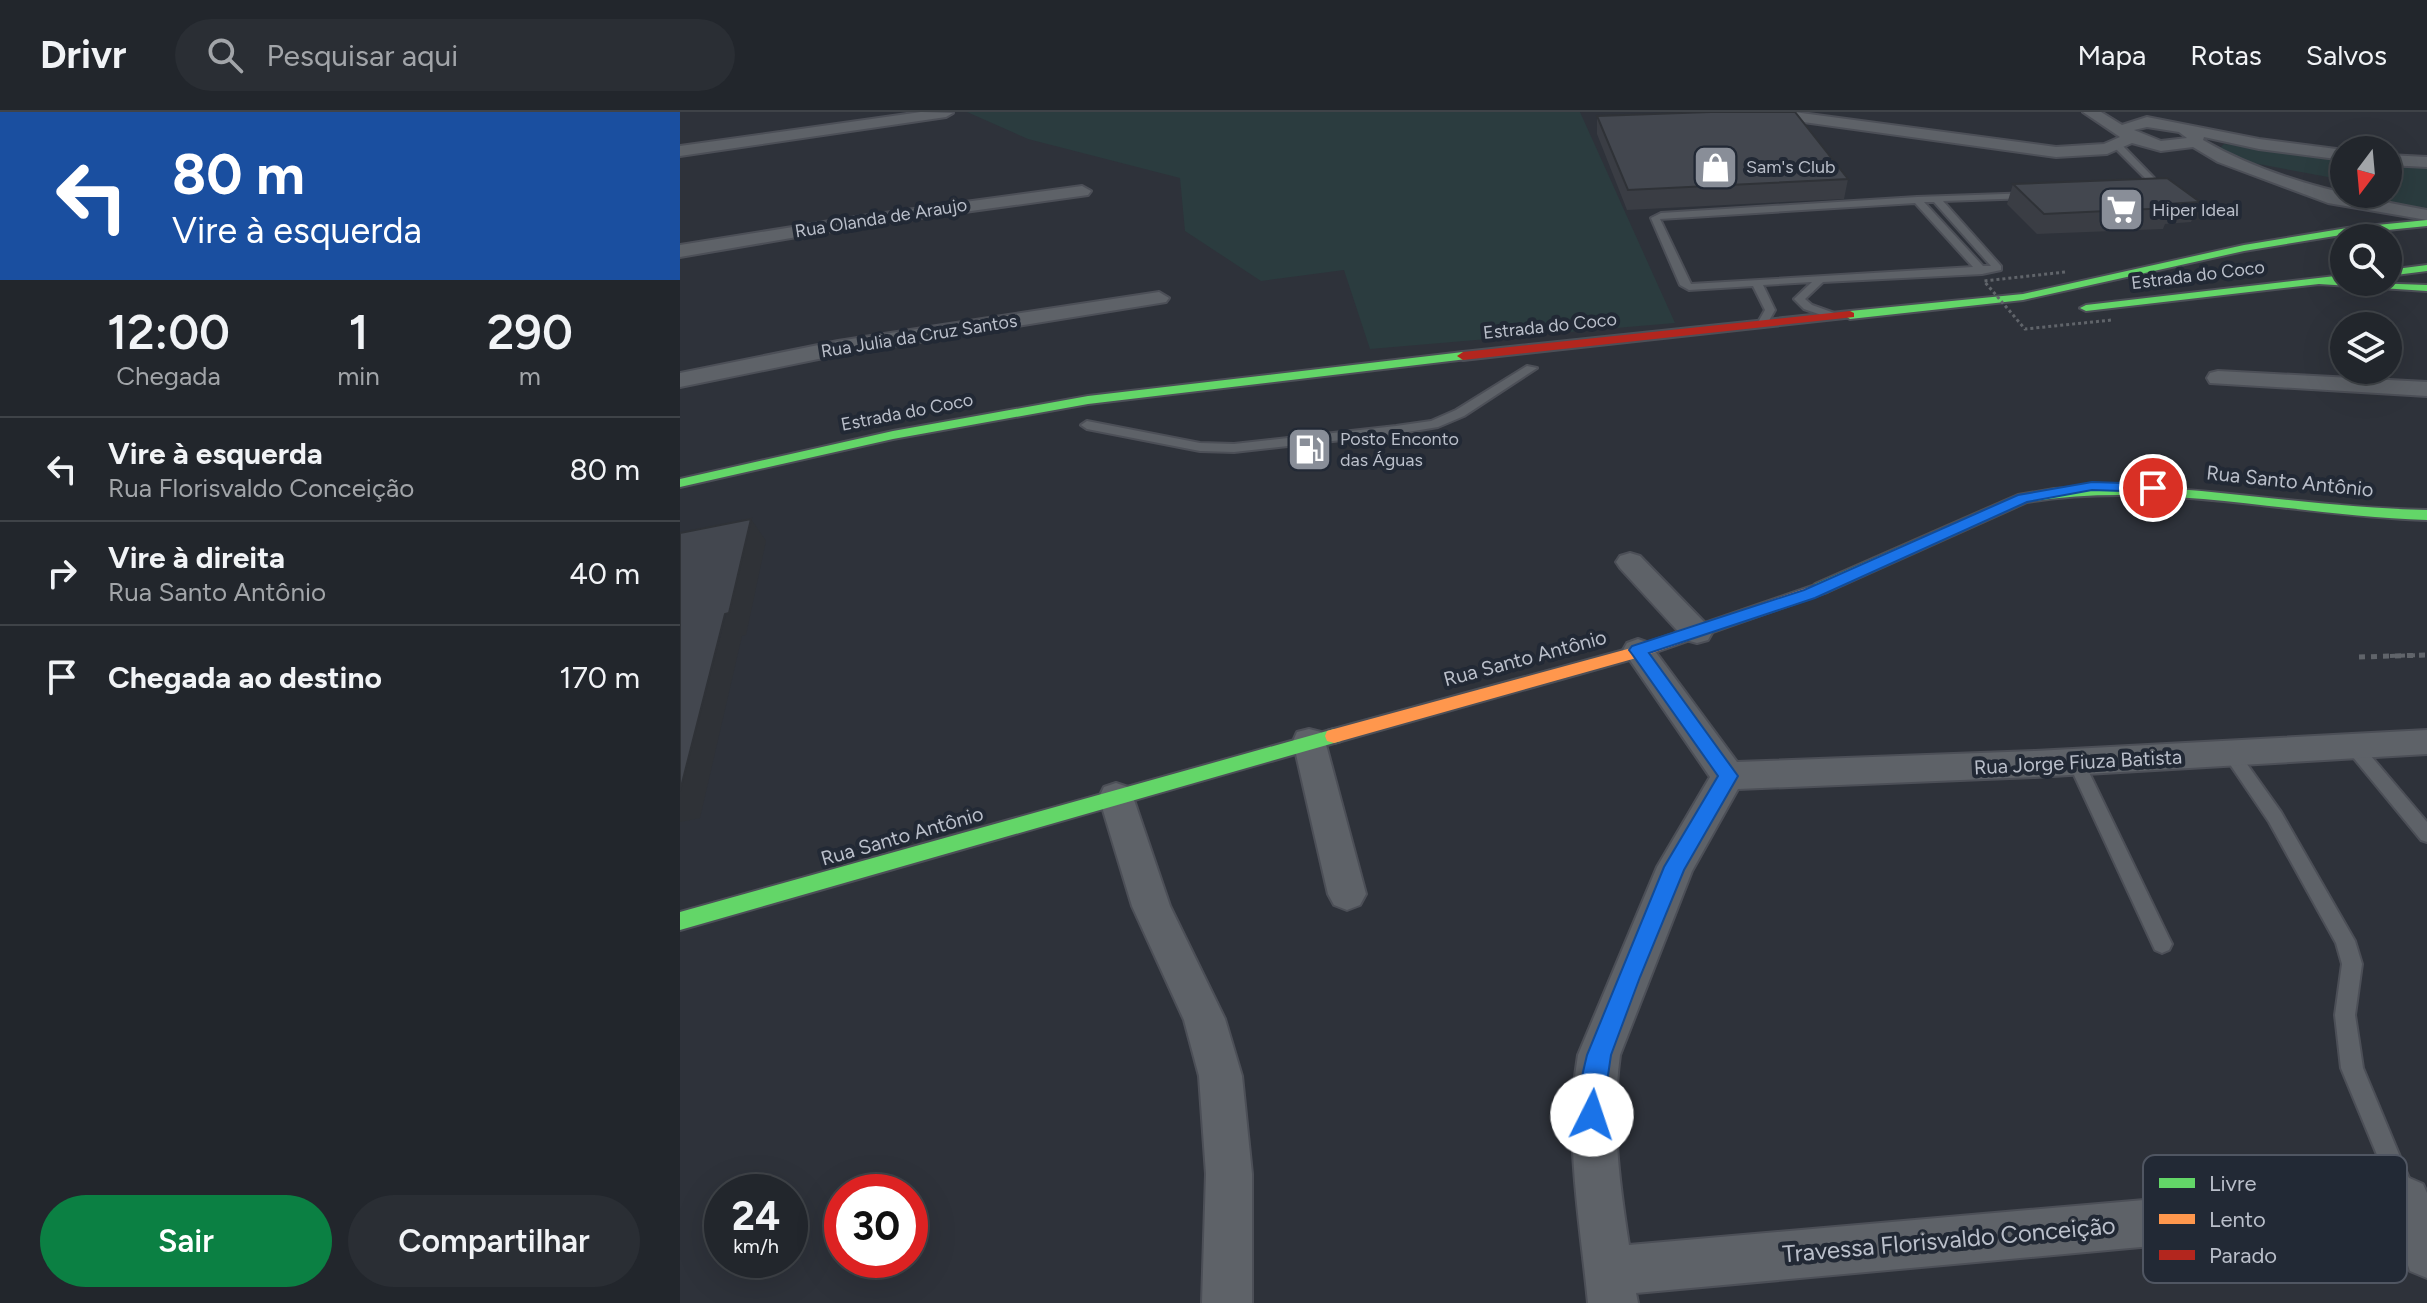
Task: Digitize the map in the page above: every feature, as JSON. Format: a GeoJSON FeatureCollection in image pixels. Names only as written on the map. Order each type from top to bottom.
{"type":"FeatureCollection","features":[{"type":"Feature","properties":{"kind":"main road","name":"Estrada do Coco"},"geometry":{"type":"LineString","coordinates":[[2402,226],[2427,223]]}},
{"type":"Feature","properties":{"kind":"main road","name":"Estrada do Coco"},"geometry":{"type":"LineString","coordinates":[[680,483],[893,435],[1102,398],[2057,291],[2203,256],[2330,234]]}},
{"type":"Feature","properties":{"kind":"main road"},"geometry":{"type":"LineString","coordinates":[[2402,235],[2427,242]]}},
{"type":"Feature","properties":{"kind":"main road"},"geometry":{"type":"LineString","coordinates":[[2402,271],[2427,268]]}},
{"type":"Feature","properties":{"kind":"main road","name":"Estrada do Coco"},"geometry":{"type":"LineString","coordinates":[[2073,310],[2330,280]]}},
{"type":"Feature","properties":{"kind":"main road"},"geometry":{"type":"LineString","coordinates":[[2320,281],[2427,288]]}},
{"type":"Feature","properties":{"kind":"main road"},"geometry":{"type":"LineString","coordinates":[[1910,328],[2034,314]]}},
{"type":"Feature","properties":{"kind":"main road","name":"Estrada do Coco"},"geometry":{"type":"LineString","coordinates":[[1172,409],[1538,367]]}},
{"type":"Feature","properties":{"kind":"main road"},"geometry":{"type":"LineString","coordinates":[[1080,426],[1144,414]]}},
{"type":"Feature","properties":{"kind":"main road","name":"Rua Santo Antônio"},"geometry":{"type":"LineString","coordinates":[[680,921],[1697,633],[1809,594],[2023,498],[2055,490],[2128,486],[2309,508],[2427,515]]}},
{"type":"Feature","properties":{"kind":"street"},"geometry":{"type":"LineString","coordinates":[[1760,112],[2038,151],[2094,151],[2124,140],[2162,145],[2195,142],[2259,144]]}},
{"type":"Feature","properties":{"kind":"street"},"geometry":{"type":"LineString","coordinates":[[2090,112],[2124,140]]}},
{"type":"Feature","properties":{"kind":"street"},"geometry":{"type":"LineString","coordinates":[[2118,112],[2259,144],[2330,153]]}},
{"type":"Feature","properties":{"kind":"street"},"geometry":{"type":"LineString","coordinates":[[680,151],[946,113]]}},
{"type":"Feature","properties":{"kind":"street"},"geometry":{"type":"LineString","coordinates":[[2124,140],[2125,131],[2130,125],[2172,125],[2191,132],[2197,138],[2195,142]]}},
{"type":"Feature","properties":{"kind":"street"},"geometry":{"type":"LineString","coordinates":[[2195,142],[2224,159],[2334,199],[2427,215]]}},
{"type":"Feature","properties":{"kind":"street"},"geometry":{"type":"LineString","coordinates":[[2402,161],[2427,162]]}},
{"type":"Feature","properties":{"kind":"street","name":"Rua Olanda de Araujo"},"geometry":{"type":"LineString","coordinates":[[680,251],[855,222],[1082,191]]}},
{"type":"Feature","properties":{"kind":"street","name":"Rua Julia da Cruz Santos"},"geometry":{"type":"LineString","coordinates":[[680,380],[867,343],[1159,298]]}},
{"type":"Feature","properties":{"kind":"street"},"geometry":{"type":"LineString","coordinates":[[2218,378],[2427,389]]}},
{"type":"Feature","properties":{"kind":"street"},"geometry":{"type":"LineString","coordinates":[[1630,562],[1697,633]]}},
{"type":"Feature","properties":{"kind":"street"},"geometry":{"type":"LineString","coordinates":[[1611,1287],[1592,1143],[1592,1086],[1599,1055],[1675,867],[1728,776],[1638,650]]}},
{"type":"Feature","properties":{"kind":"street"},"geometry":{"type":"LineString","coordinates":[[1309,741],[1347,894]]}},
{"type":"Feature","properties":{"kind":"street","name":"Rua Jorge Fiuza Batista"},"geometry":{"type":"LineString","coordinates":[[1728,776],[2076,762],[2427,742]]}},
{"type":"Feature","properties":{"kind":"street"},"geometry":{"type":"LineString","coordinates":[[1116,797],[1149,904],[1194,994],[1214,1046],[1224,1107],[1230,1228],[1227,1303]]}},
{"type":"Feature","properties":{"kind":"street"},"geometry":{"type":"LineString","coordinates":[[2407,1200],[2427,1254]]}},
{"type":"Feature","properties":{"kind":"street","name":"Travessa Florisvaldo Conceição"},"geometry":{"type":"LineString","coordinates":[[1611,1287],[2143,1227]]}},
{"type":"Feature","properties":{"kind":"lane"},"geometry":{"type":"LineString","coordinates":[[2124,140],[2151,180],[2146,188],[2125,193]]}},
{"type":"Feature","properties":{"kind":"lane"},"geometry":{"type":"LineString","coordinates":[[1936,199],[1998,268],[1757,284],[1686,285],[1655,218],[1917,200],[1936,199],[2036,195]]}},
{"type":"Feature","properties":{"kind":"lane"},"geometry":{"type":"LineString","coordinates":[[1917,200],[1982,271]]}},
{"type":"Feature","properties":{"kind":"lane"},"geometry":{"type":"LineString","coordinates":[[1934,219],[1953,218]]}},
{"type":"Feature","properties":{"kind":"lane"},"geometry":{"type":"LineString","coordinates":[[1949,235],[1968,234]]}},
{"type":"Feature","properties":{"kind":"lane"},"geometry":{"type":"LineString","coordinates":[[1964,251],[1983,250]]}},
{"type":"Feature","properties":{"kind":"lane"},"geometry":{"type":"LineString","coordinates":[[1820,280],[1799,299],[1808,307],[1833,316]]}},
{"type":"Feature","properties":{"kind":"lane"},"geometry":{"type":"LineString","coordinates":[[1757,284],[1770,310],[1762,324]]}},
{"type":"Feature","properties":{"kind":"lane"},"geometry":{"type":"LineString","coordinates":[[1080,426],[1200,447],[1234,448],[1396,430],[1434,424],[1460,413],[1538,367]]}},
{"type":"Feature","properties":{"kind":"lane"},"geometry":{"type":"LineString","coordinates":[[2353,746],[2427,835]]}},
{"type":"Feature","properties":{"kind":"lane"},"geometry":{"type":"LineString","coordinates":[[2231,754],[2275,817],[2345,941],[2352,964],[2345,1015],[2352,1068],[2388,1155]]}},
{"type":"Feature","properties":{"kind":"lane"},"geometry":{"type":"LineString","coordinates":[[2076,762],[2162,944]]}},
{"type":"Feature","properties":{"kind":"path"},"geometry":{"type":"LineString","coordinates":[[2065,272],[1984,281],[2025,329],[2112,320]]}},
{"type":"Feature","properties":{"kind":"path"},"geometry":{"type":"LineString","coordinates":[[2359,657],[2427,655]]}},
{"type":"Feature","properties":{"kind":"shaded area"},"geometry":{"type":"Polygon","coordinates":[[[967,112],[1580,112],[1675,323],[1370,349],[1344,270],[1261,281],[1185,231],[1180,178],[1028,139],[967,112]]]}},
{"type":"Feature","properties":{"kind":"shaded area"},"geometry":{"type":"Polygon","coordinates":[[[2224,144],[2330,157],[2330,177],[2242,161],[2219,149],[2224,144]]]}},
{"type":"Feature","properties":{"kind":"shaded area"},"geometry":{"type":"Polygon","coordinates":[[[2402,164],[2427,166],[2427,211],[2402,207],[2402,164]]]}},
{"type":"Feature","properties":{"kind":"building","name":"Sam's Club"},"geometry":{"type":"Polygon","coordinates":[[[1795,112],[1848,179],[1628,190],[1597,116],[1795,112]]]}},
{"type":"Feature","properties":{"kind":"building"},"geometry":{"type":"Polygon","coordinates":[[[2167,178],[2200,202],[2165,204],[2171,208],[2044,214],[2013,184],[2167,178]]]}},
{"type":"Feature","properties":{"kind":"building"},"geometry":{"type":"Polygon","coordinates":[[[751,519],[729,613],[725,614],[680,791],[680,533],[751,519]]]}},
{"type":"Feature","properties":{"kind":"traffic: fast"},"geometry":{"type":"LineString","coordinates":[[1850,315],[2023,297],[2244,248],[2347,231],[2427,223]]}},
{"type":"Feature","properties":{"kind":"traffic: fast"},"geometry":{"type":"LineString","coordinates":[[2402,271],[2427,268]]}},
{"type":"Feature","properties":{"kind":"traffic: fast"},"geometry":{"type":"LineString","coordinates":[[2086,308],[2330,280]]}},
{"type":"Feature","properties":{"kind":"traffic: fast"},"geometry":{"type":"LineString","coordinates":[[2320,281],[2427,288]]}},
{"type":"Feature","properties":{"kind":"traffic: fast"},"geometry":{"type":"LineString","coordinates":[[680,483],[893,435],[1088,400],[1463,356]]}},
{"type":"Feature","properties":{"kind":"traffic: fast"},"geometry":{"type":"LineString","coordinates":[[1821,588],[2023,498],[2054,493],[2145,491],[2327,510],[2427,515]]}},
{"type":"Feature","properties":{"kind":"traffic: fast"},"geometry":{"type":"LineString","coordinates":[[680,921],[1334,736]]}},
{"type":"Feature","properties":{"kind":"traffic: slow"},"geometry":{"type":"LineString","coordinates":[[1334,736],[1641,651],[1821,588]]}},
{"type":"Feature","properties":{"kind":"traffic: jam"},"geometry":{"type":"LineString","coordinates":[[1463,356],[1850,315]]}},
{"type":"Feature","properties":{"kind":"place","name":"Sam's Club"},"geometry":{"type":"Point","coordinates":[1715,167]}},
{"type":"Feature","properties":{"kind":"place","name":"Hiper Ideal"},"geometry":{"type":"Point","coordinates":[2121,210]}},
{"type":"Feature","properties":{"kind":"place","name":"Posto Enconto das Águas"},"geometry":{"type":"Point","coordinates":[1309,449]}},
{"type":"Feature","properties":{"kind":"route"},"geometry":{"type":"LineString","coordinates":[[1592,1115],[1592,1086],[1599,1055],[1629,977],[1675,867],[1728,776],[1638,650],[1760,613],[1809,594],[2023,498],[2092,486],[2153,488]]}}]}
